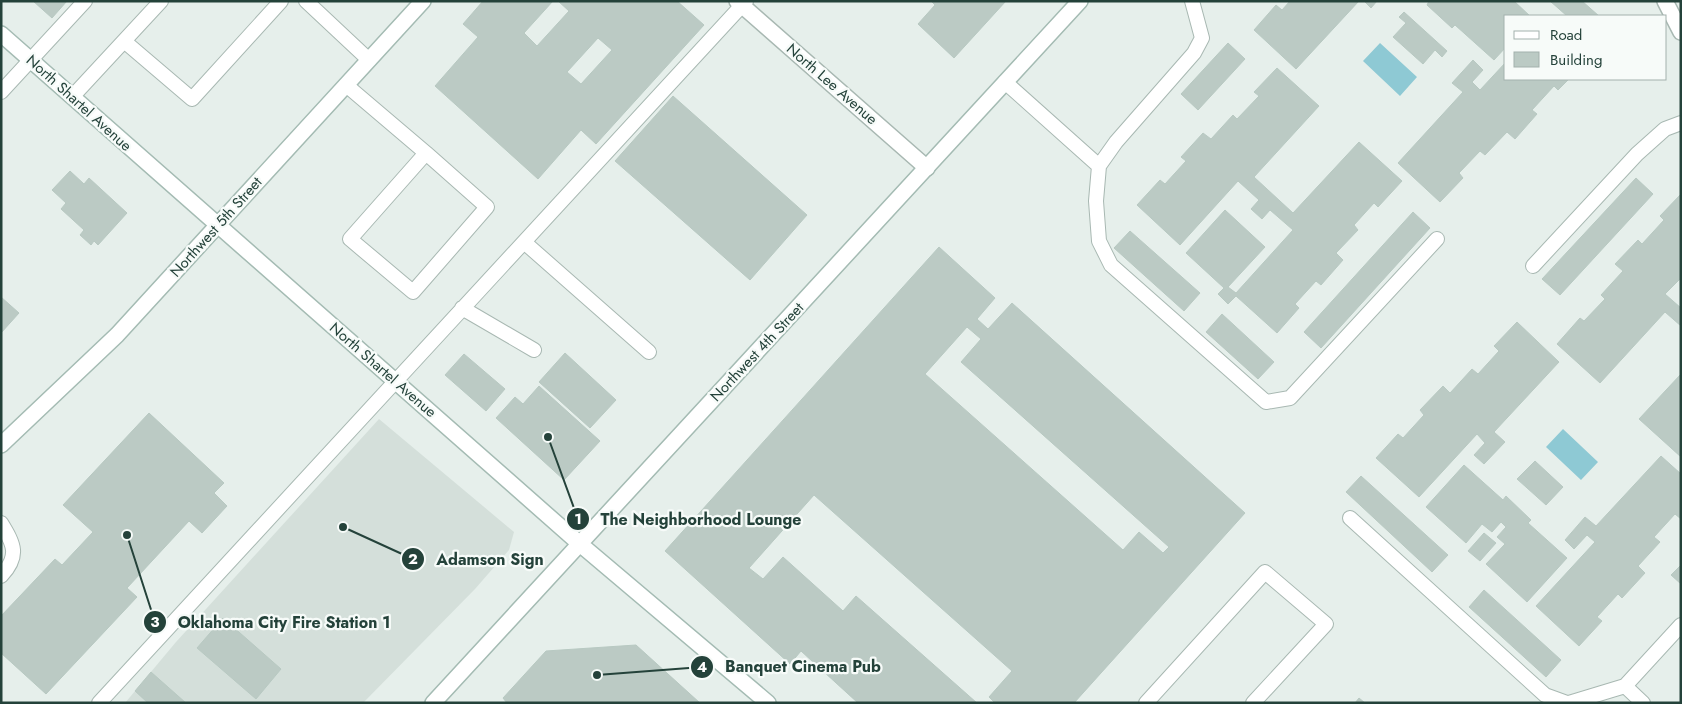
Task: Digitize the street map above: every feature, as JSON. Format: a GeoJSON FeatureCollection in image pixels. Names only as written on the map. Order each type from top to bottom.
{"type":"FeatureCollection","features":[{"type":"Feature","properties":{"kind":"main road","name":"Northwest 5th Street"},"geometry":{"type":"LineString","coordinates":[[1,445],[117,335],[423,1]]}},
{"type":"Feature","properties":{"kind":"main road","name":"Northwest 4th Street"},"geometry":{"type":"LineString","coordinates":[[437,701],[1080,1]]}},
{"type":"Feature","properties":{"kind":"main road"},"geometry":{"type":"LineString","coordinates":[[1664,1],[1681,32]]}},
{"type":"Feature","properties":{"kind":"main road","name":"North Lee Avenue"},"geometry":{"type":"LineString","coordinates":[[742,3],[926,168]]}},
{"type":"Feature","properties":{"kind":"main road","name":"North Shartel Avenue"},"geometry":{"type":"LineString","coordinates":[[1,34],[580,544],[764,702]]}},
{"type":"Feature","properties":{"kind":"lane"},"geometry":{"type":"LineString","coordinates":[[1,92],[85,1]]}},
{"type":"Feature","properties":{"kind":"lane"},"geometry":{"type":"LineString","coordinates":[[72,97],[161,1]]}},
{"type":"Feature","properties":{"kind":"lane"},"geometry":{"type":"LineString","coordinates":[[124,41],[192,99],[281,1]]}},
{"type":"Feature","properties":{"kind":"lane"},"geometry":{"type":"LineString","coordinates":[[306,1],[369,60]]}},
{"type":"Feature","properties":{"kind":"lane"},"geometry":{"type":"LineString","coordinates":[[1192,1],[1202,38],[1194,53],[1116,142],[1099,166],[1096,201],[1099,241],[1111,265],[1266,402],[1290,398],[1437,239]]}},
{"type":"Feature","properties":{"kind":"lane"},"geometry":{"type":"LineString","coordinates":[[99,703],[742,3]]}},
{"type":"Feature","properties":{"kind":"lane"},"geometry":{"type":"LineString","coordinates":[[1005,82],[1099,166]]}},
{"type":"Feature","properties":{"kind":"lane"},"geometry":{"type":"LineString","coordinates":[[346,85],[426,153],[487,207],[413,292],[350,239],[426,153]]}},
{"type":"Feature","properties":{"kind":"lane"},"geometry":{"type":"LineString","coordinates":[[1533,266],[1637,154],[1665,129],[1681,123]]}},
{"type":"Feature","properties":{"kind":"lane"},"geometry":{"type":"LineString","coordinates":[[524,242],[649,352]]}},
{"type":"Feature","properties":{"kind":"lane"},"geometry":{"type":"LineString","coordinates":[[462,308],[534,350]]}},
{"type":"Feature","properties":{"kind":"lane"},"geometry":{"type":"LineString","coordinates":[[1350,518],[1545,695],[1568,703],[1625,686],[1681,626]]}},
{"type":"Feature","properties":{"kind":"lane"},"geometry":{"type":"LineString","coordinates":[[1,523],[12,541],[13,555],[8,568],[1,576]]}},
{"type":"Feature","properties":{"kind":"lane"},"geometry":{"type":"LineString","coordinates":[[1146,703],[1265,572],[1326,624],[1253,703]]}},
{"type":"Feature","properties":{"kind":"lane"},"geometry":{"type":"LineString","coordinates":[[1625,686],[1643,703]]}},
{"type":"Feature","properties":{"kind":"shaded area"},"geometry":{"type":"Polygon","coordinates":[[[379,419],[514,532],[509,550],[475,589],[363,703],[125,703],[176,642],[379,419]]]}},
{"type":"Feature","properties":{"kind":"water"},"geometry":{"type":"Polygon","coordinates":[[[1380,43],[1417,77],[1400,96],[1363,61],[1380,43]]]}},
{"type":"Feature","properties":{"kind":"water"},"geometry":{"type":"Polygon","coordinates":[[[1563,429],[1598,462],[1581,480],[1546,447],[1563,429]]]}},
{"type":"Feature","properties":{"kind":"building"},"geometry":{"type":"Polygon","coordinates":[[[33,1],[67,1],[52,18],[33,1]]]}},
{"type":"Feature","properties":{"kind":"building"},"geometry":{"type":"Polygon","coordinates":[[[483,1],[553,1],[524,33],[537,46],[569,11],[558,1],[677,1],[704,25],[596,144],[581,130],[538,179],[435,86],[478,37],[463,24],[483,1]],[[598,38],[567,72],[581,84],[612,50],[598,38]]]}},
{"type":"Feature","properties":{"kind":"building"},"geometry":{"type":"Polygon","coordinates":[[[931,1],[1006,1],[954,58],[918,24],[935,5],[931,1]]]}},
{"type":"Feature","properties":{"kind":"building"},"geometry":{"type":"Polygon","coordinates":[[[1290,1],[1359,1],[1296,69],[1254,30],[1276,5],[1282,10],[1290,1]]]}},
{"type":"Feature","properties":{"kind":"building"},"geometry":{"type":"Polygon","coordinates":[[[1364,1],[1377,1],[1371,8],[1364,1]]]}},
{"type":"Feature","properties":{"kind":"building"},"geometry":{"type":"Polygon","coordinates":[[[1429,1],[1514,1],[1529,15],[1504,15],[1504,49],[1494,60],[1455,25],[1452,28],[1427,5],[1429,1]]]}},
{"type":"Feature","properties":{"kind":"building"},"geometry":{"type":"Polygon","coordinates":[[[1550,1],[1582,1],[1598,15],[1566,15],[1550,1]]]}},
{"type":"Feature","properties":{"kind":"building"},"geometry":{"type":"Polygon","coordinates":[[[1404,12],[1447,51],[1442,57],[1435,50],[1423,64],[1393,37],[1406,23],[1399,17],[1404,12]]]}},
{"type":"Feature","properties":{"kind":"building"},"geometry":{"type":"Polygon","coordinates":[[[1228,43],[1245,59],[1198,110],[1181,94],[1228,43]]]}},
{"type":"Feature","properties":{"kind":"building"},"geometry":{"type":"Polygon","coordinates":[[[1473,60],[1483,70],[1472,82],[1480,90],[1504,64],[1504,80],[1568,80],[1558,90],[1554,86],[1532,110],[1537,114],[1515,139],[1507,132],[1485,155],[1480,151],[1459,173],[1463,178],[1440,202],[1398,163],[1463,92],[1452,83],[1473,60]]]}},
{"type":"Feature","properties":{"kind":"building"},"geometry":{"type":"Polygon","coordinates":[[[1277,68],[1319,106],[1254,177],[1293,213],[1359,142],[1402,181],[1378,207],[1374,203],[1354,225],[1358,230],[1336,253],[1343,260],[1321,285],[1316,281],[1295,304],[1299,308],[1277,333],[1236,296],[1228,304],[1218,294],[1224,288],[1186,253],[1225,210],[1265,247],[1228,287],[1236,293],[1293,230],[1270,210],[1262,219],[1251,209],[1259,200],[1238,181],[1180,245],[1137,205],[1160,180],[1165,184],[1186,161],[1181,157],[1203,133],[1211,139],[1233,115],[1237,119],[1259,96],[1254,92],[1277,68]]]}},
{"type":"Feature","properties":{"kind":"building"},"geometry":{"type":"Polygon","coordinates":[[[673,96],[807,215],[750,280],[615,161],[673,96]]]}},
{"type":"Feature","properties":{"kind":"building"},"geometry":{"type":"Polygon","coordinates":[[[70,171],[84,184],[89,178],[127,213],[98,245],[94,241],[91,245],[80,235],[84,230],[61,209],[66,203],[52,190],[70,171]]]}},
{"type":"Feature","properties":{"kind":"building"},"geometry":{"type":"Polygon","coordinates":[[[1636,178],[1653,194],[1560,295],[1542,279],[1636,178]]]}},
{"type":"Feature","properties":{"kind":"building"},"geometry":{"type":"Polygon","coordinates":[[[1681,194],[1681,278],[1665,294],[1681,308],[1681,326],[1665,312],[1600,383],[1557,344],[1580,318],[1584,321],[1605,299],[1601,295],[1623,271],[1615,264],[1638,240],[1642,244],[1664,220],[1660,216],[1681,194]]]}},
{"type":"Feature","properties":{"kind":"building"},"geometry":{"type":"Polygon","coordinates":[[[1413,212],[1430,228],[1321,348],[1304,332],[1413,212]]]}},
{"type":"Feature","properties":{"kind":"building"},"geometry":{"type":"Polygon","coordinates":[[[1130,231],[1200,293],[1184,311],[1114,248],[1130,231]]]}},
{"type":"Feature","properties":{"kind":"building"},"geometry":{"type":"Polygon","coordinates":[[[939,247],[995,298],[977,319],[988,329],[1012,303],[1245,513],[1074,703],[995,703],[989,697],[1012,671],[814,495],[749,568],[763,579],[783,557],[843,611],[856,596],[977,703],[858,703],[801,651],[790,664],[665,551],[939,247]],[[967,327],[925,374],[1123,550],[1139,532],[1163,553],[1169,547],[961,362],[981,339],[967,327]]]}},
{"type":"Feature","properties":{"kind":"building"},"geometry":{"type":"Polygon","coordinates":[[[1,297],[19,313],[1,333],[1,297]]]}},
{"type":"Feature","properties":{"kind":"building"},"geometry":{"type":"Polygon","coordinates":[[[1222,314],[1274,362],[1258,379],[1206,332],[1222,314]]]}},
{"type":"Feature","properties":{"kind":"building"},"geometry":{"type":"Polygon","coordinates":[[[1517,322],[1559,362],[1494,432],[1505,442],[1484,464],[1474,455],[1485,443],[1477,434],[1419,497],[1376,458],[1398,434],[1403,438],[1424,415],[1420,410],[1443,386],[1450,393],[1472,369],[1478,374],[1499,351],[1494,346],[1517,322]]]}},
{"type":"Feature","properties":{"kind":"building"},"geometry":{"type":"Polygon","coordinates":[[[565,353],[616,400],[590,428],[539,382],[565,353]]]}},
{"type":"Feature","properties":{"kind":"building"},"geometry":{"type":"Polygon","coordinates":[[[464,354],[505,389],[486,411],[445,375],[464,354]]]}},
{"type":"Feature","properties":{"kind":"building"},"geometry":{"type":"Polygon","coordinates":[[[1681,374],[1681,457],[1639,419],[1681,374]]]}},
{"type":"Feature","properties":{"kind":"building"},"geometry":{"type":"Polygon","coordinates":[[[539,386],[600,441],[564,480],[496,418],[515,397],[523,404],[539,386]]]}},
{"type":"Feature","properties":{"kind":"building"},"geometry":{"type":"Polygon","coordinates":[[[149,413],[224,483],[214,493],[227,506],[202,533],[189,521],[127,588],[137,597],[46,694],[1,653],[1,616],[55,559],[62,565],[93,532],[63,505],[149,413]]]}},
{"type":"Feature","properties":{"kind":"building"},"geometry":{"type":"Polygon","coordinates":[[[1661,456],[1681,474],[1681,519],[1675,514],[1654,537],[1660,542],[1638,566],[1645,573],[1622,598],[1618,594],[1597,617],[1602,621],[1579,646],[1536,606],[1595,542],[1587,535],[1574,549],[1565,540],[1585,517],[1596,526],[1661,456]]]}},
{"type":"Feature","properties":{"kind":"building"},"geometry":{"type":"Polygon","coordinates":[[[1535,461],[1563,487],[1546,505],[1517,479],[1535,461]]]}},
{"type":"Feature","properties":{"kind":"building"},"geometry":{"type":"Polygon","coordinates":[[[1464,465],[1503,500],[1506,496],[1531,520],[1528,523],[1567,558],[1527,602],[1486,564],[1505,544],[1497,537],[1506,527],[1501,522],[1492,532],[1482,524],[1466,543],[1426,507],[1464,465]]]}},
{"type":"Feature","properties":{"kind":"building"},"geometry":{"type":"Polygon","coordinates":[[[1361,476],[1448,555],[1432,572],[1346,492],[1361,476]]]}},
{"type":"Feature","properties":{"kind":"building"},"geometry":{"type":"Polygon","coordinates":[[[1484,533],[1496,543],[1480,561],[1468,551],[1484,533]]]}},
{"type":"Feature","properties":{"kind":"building"},"geometry":{"type":"Polygon","coordinates":[[[1681,565],[1681,584],[1671,575],[1681,565]]]}},
{"type":"Feature","properties":{"kind":"building"},"geometry":{"type":"Polygon","coordinates":[[[1484,590],[1561,660],[1546,677],[1469,607],[1484,590]]]}},
{"type":"Feature","properties":{"kind":"building"},"geometry":{"type":"Polygon","coordinates":[[[223,618],[281,669],[256,699],[197,648],[223,618]]]}},
{"type":"Feature","properties":{"kind":"building"},"geometry":{"type":"Polygon","coordinates":[[[636,645],[700,703],[507,703],[503,698],[546,651],[636,645]]]}},
{"type":"Feature","properties":{"kind":"building"},"geometry":{"type":"Polygon","coordinates":[[[151,672],[186,703],[148,703],[135,691],[151,672]]]}},
{"type":"Feature","properties":{"kind":"building"},"geometry":{"type":"Polygon","coordinates":[[[1359,698],[1365,703],[1355,703],[1359,698]]]}},
{"type":"Feature","properties":{"kind":"place","name":"The Neighborhood Lounge"},"geometry":{"type":"Point","coordinates":[548,437]}},
{"type":"Feature","properties":{"kind":"place","name":"Adamson Sign"},"geometry":{"type":"Point","coordinates":[343,527]}},
{"type":"Feature","properties":{"kind":"place","name":"Oklahoma City Fire Station 1"},"geometry":{"type":"Point","coordinates":[127,535]}},
{"type":"Feature","properties":{"kind":"place","name":"Banquet Cinema Pub"},"geometry":{"type":"Point","coordinates":[597,675]}}]}
